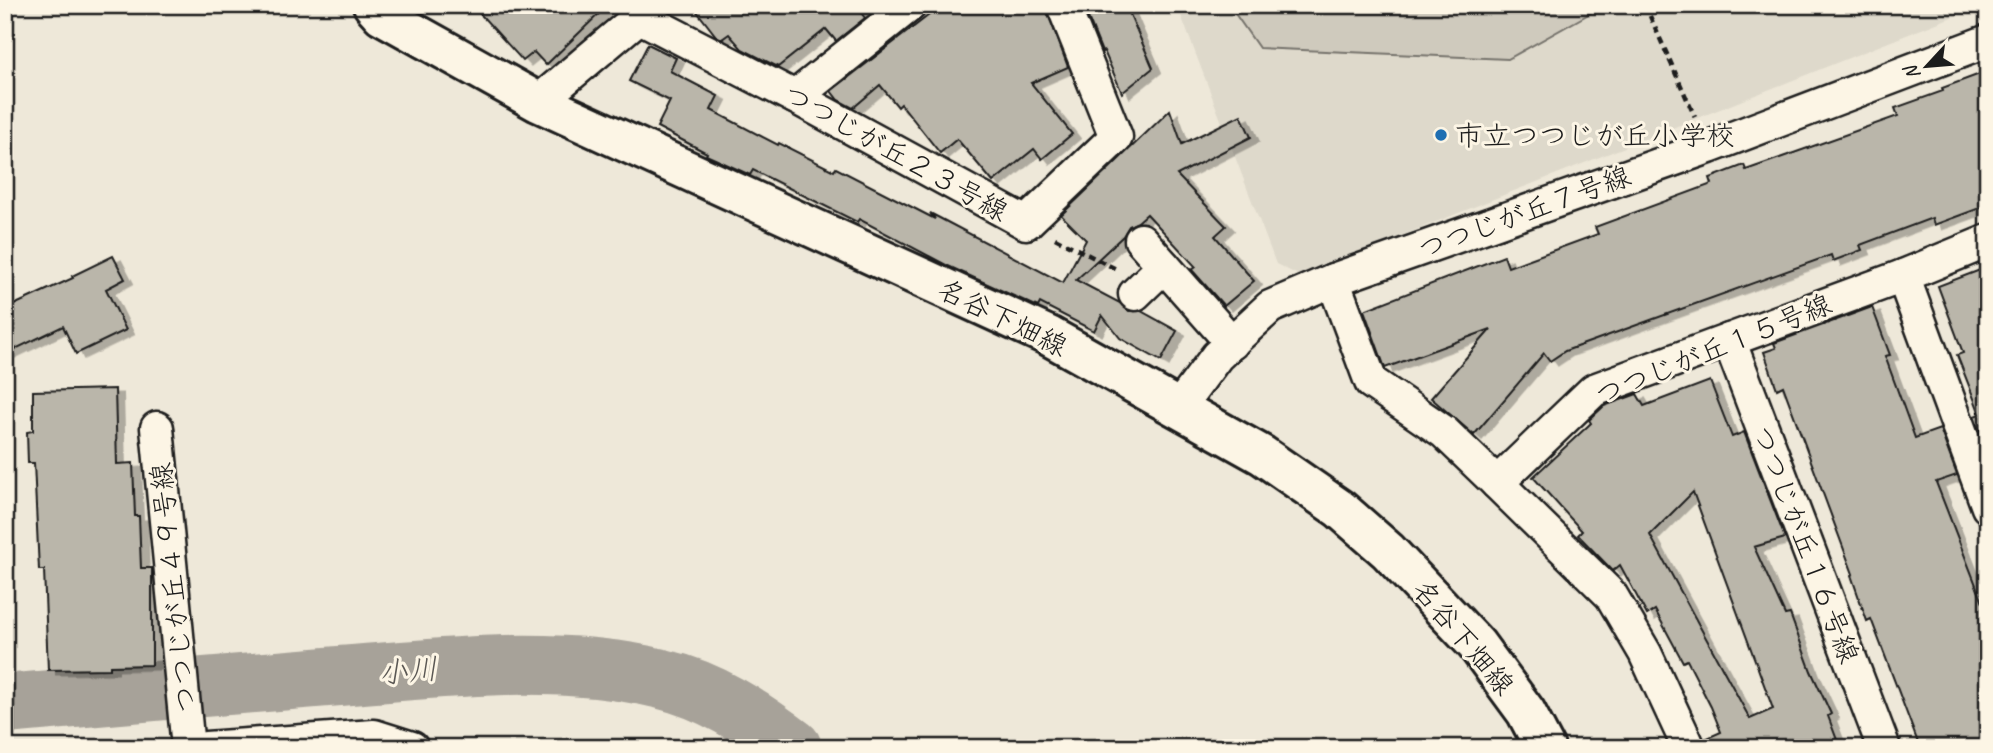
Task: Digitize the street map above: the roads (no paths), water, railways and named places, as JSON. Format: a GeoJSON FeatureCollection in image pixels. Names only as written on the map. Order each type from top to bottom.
{"type":"FeatureCollection","features":[{"type":"Feature","properties":{"kind":"street","name":"名谷下畑線"},"geometry":{"type":"LineString","coordinates":[[373,5],[382,15],[538,102],[1049,336],[1177,410],[1262,455],[1340,509],[1388,551],[1476,644],[1525,712],[1545,748]]}},
{"type":"Feature","properties":{"kind":"street"},"geometry":{"type":"LineString","coordinates":[[795,97],[910,5]]}},
{"type":"Feature","properties":{"kind":"street","name":"つつじが丘２３号線"},"geometry":{"type":"LineString","coordinates":[[646,11],[795,97],[1026,223],[1116,137],[1063,5]]}},
{"type":"Feature","properties":{"kind":"street"},"geometry":{"type":"LineString","coordinates":[[538,102],[646,11]]}},
{"type":"Feature","properties":{"kind":"street","name":"つつじが丘７号線"},"geometry":{"type":"LineString","coordinates":[[1177,410],[1217,356],[1270,307],[1333,280],[1709,147],[1988,41]]}},
{"type":"Feature","properties":{"kind":"street"},"geometry":{"type":"LineString","coordinates":[[1141,240],[1148,281],[1231,343]]}},
{"type":"Feature","properties":{"kind":"street","name":"つつじが丘１５号線"},"geometry":{"type":"LineString","coordinates":[[1497,483],[1594,390],[1903,276],[1988,240]]}},
{"type":"Feature","properties":{"kind":"street"},"geometry":{"type":"LineString","coordinates":[[1903,276],[1988,507]]}},
{"type":"Feature","properties":{"kind":"street"},"geometry":{"type":"LineString","coordinates":[[1333,280],[1371,382],[1444,432],[1611,595],[1645,653],[1689,748]]}},
{"type":"Feature","properties":{"kind":"street","name":"つつじが丘１６号線"},"geometry":{"type":"LineString","coordinates":[[1729,340],[1884,748]]}},
{"type":"Feature","properties":{"kind":"street","name":"つつじが丘４９号線"},"geometry":{"type":"LineString","coordinates":[[157,428],[188,748]]}},
{"type":"Feature","properties":{"kind":"street"},"geometry":{"type":"LineString","coordinates":[[206,748],[374,736],[412,748]]}},
{"type":"Feature","properties":{"kind":"waterway","name":"小川"},"geometry":{"type":"LineString","coordinates":[[5,704],[460,667],[582,667],[622,671],[697,690],[746,716],[792,748]]}},
{"type":"Feature","properties":{"kind":"place","name":"市立つつじが丘小学校"},"geometry":{"type":"Point","coordinates":[1441,135]}}]}
